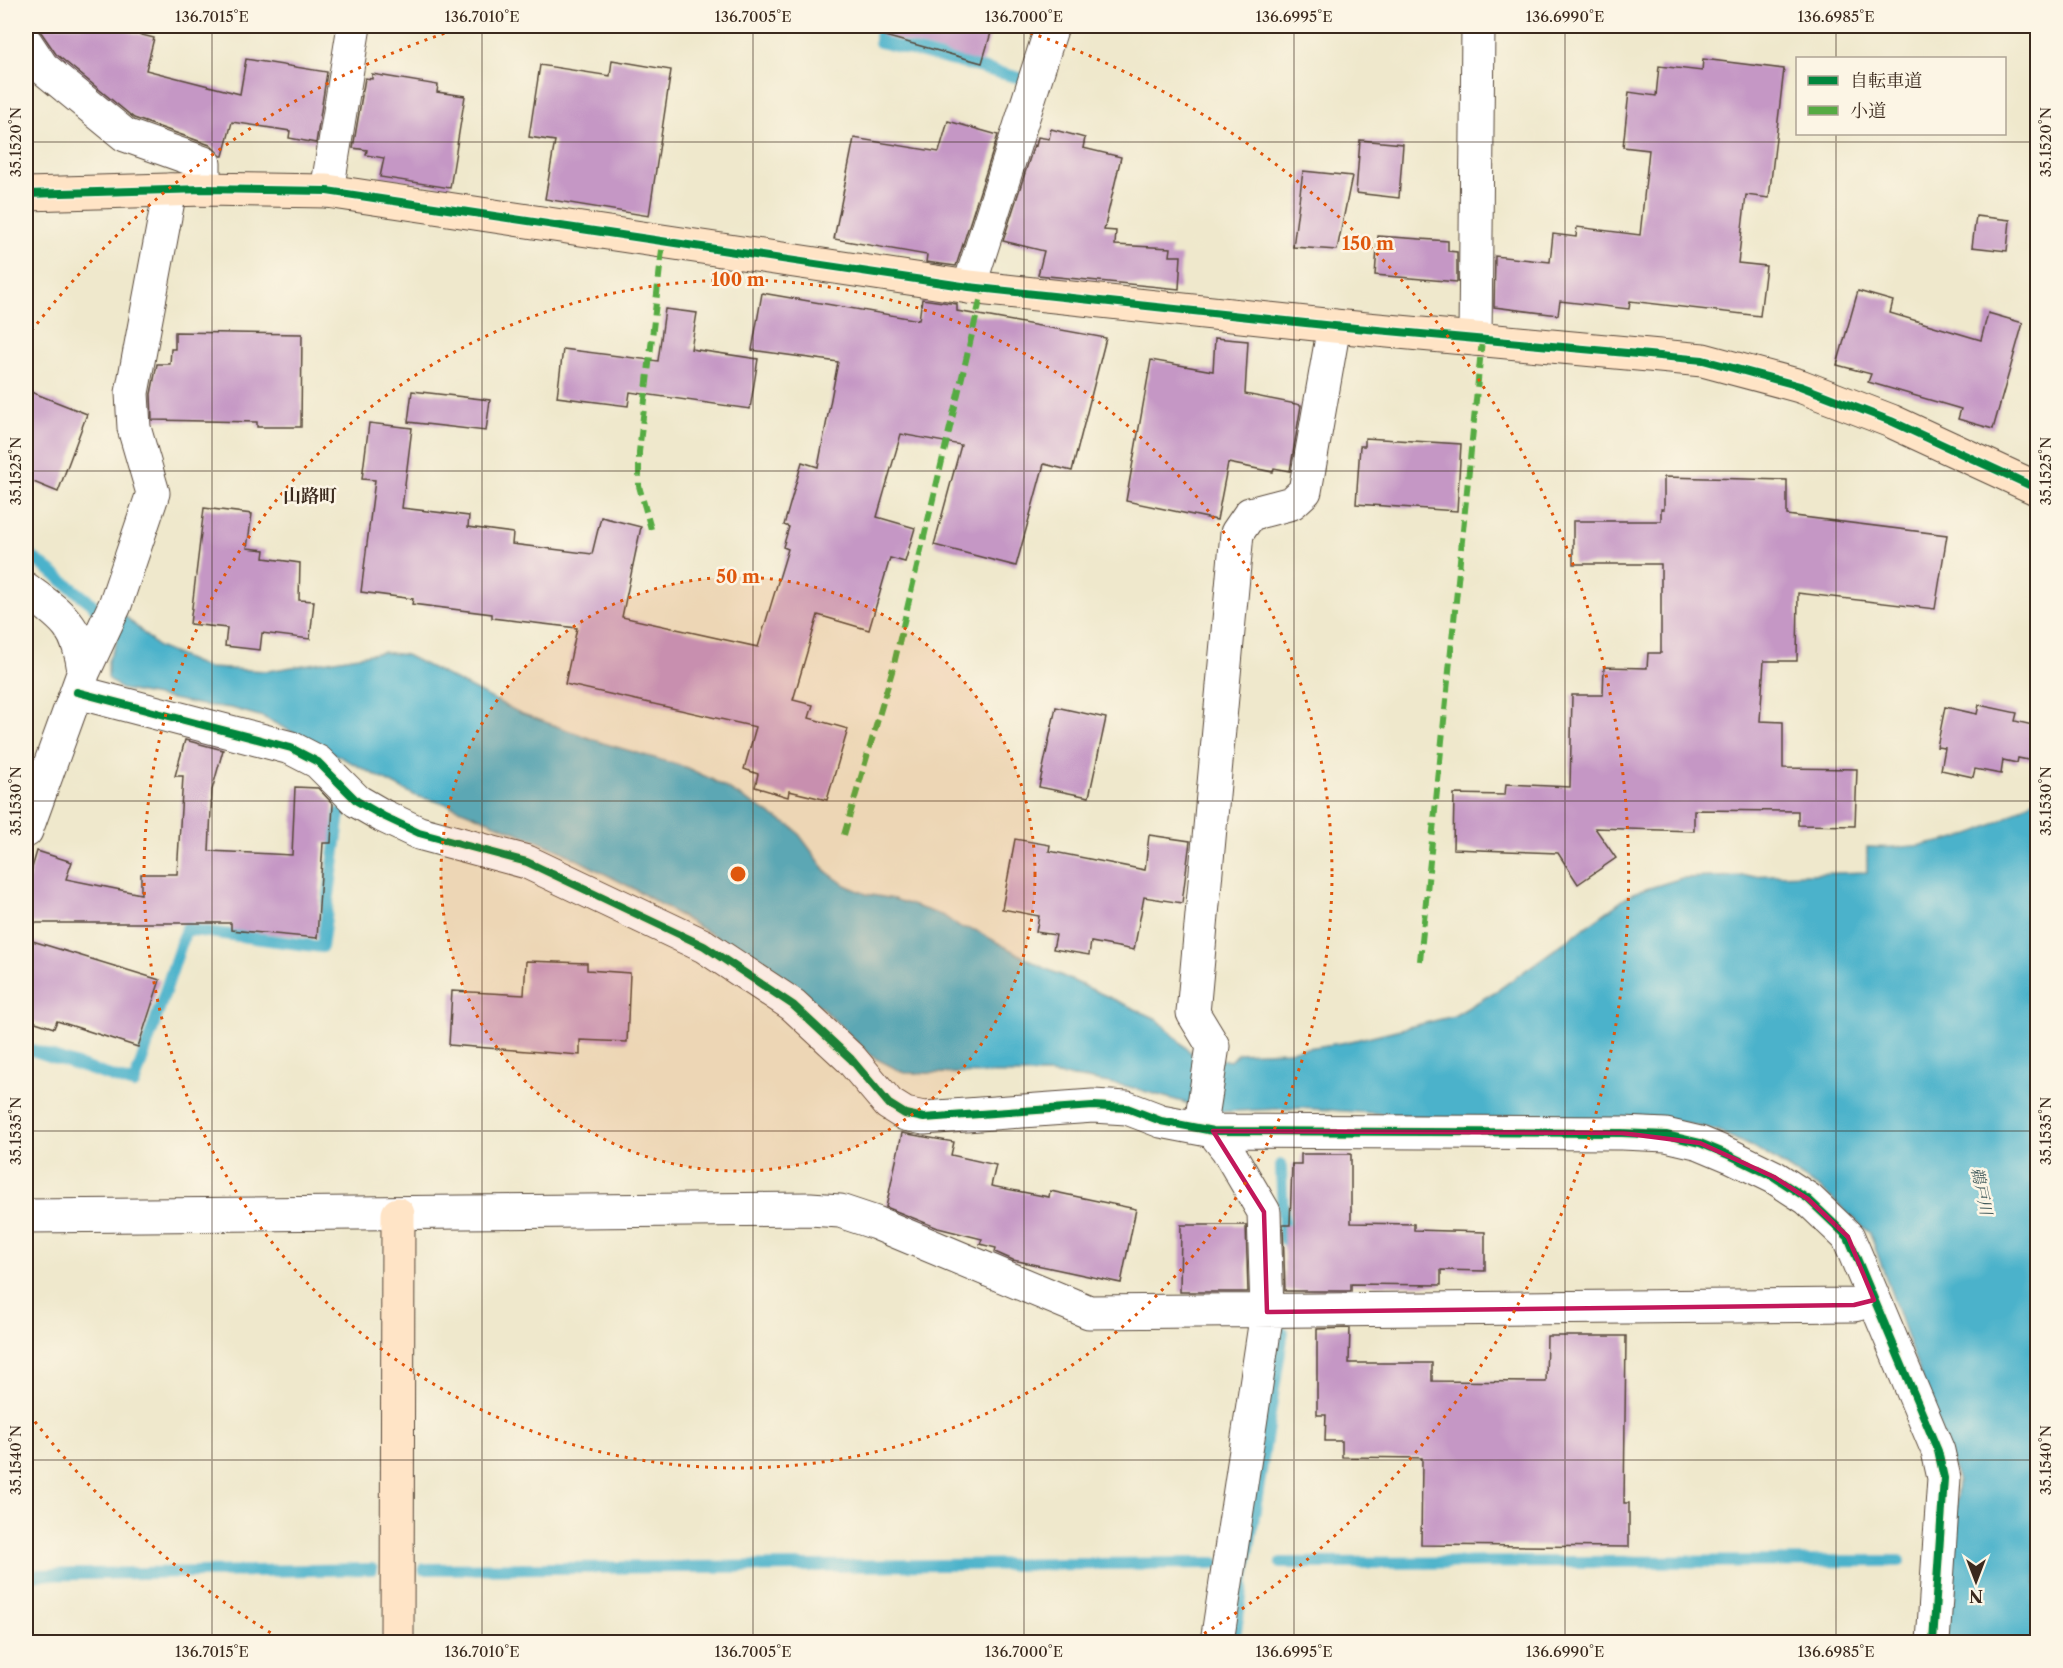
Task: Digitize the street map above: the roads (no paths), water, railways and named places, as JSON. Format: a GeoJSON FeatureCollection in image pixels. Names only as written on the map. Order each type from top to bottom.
{"type":"FeatureCollection","features":[{"type":"Feature","properties":{"kind":"street"},"geometry":{"type":"LineString","coordinates":[[327,190],[354,26]]}},
{"type":"Feature","properties":{"kind":"street"},"geometry":{"type":"LineString","coordinates":[[969,287],[1052,26]]}},
{"type":"Feature","properties":{"kind":"street"},"geometry":{"type":"LineString","coordinates":[[1475,339],[1478,26]]}},
{"type":"Feature","properties":{"kind":"street"},"geometry":{"type":"LineString","coordinates":[[26,43],[42,67],[125,135],[204,163],[204,189]]}},
{"type":"Feature","properties":{"kind":"street"},"geometry":{"type":"LineString","coordinates":[[26,194],[204,189],[327,190],[969,287],[1334,326],[1703,360],[1789,383],[1891,421],[2037,489]]}},
{"type":"Feature","properties":{"kind":"street"},"geometry":{"type":"LineString","coordinates":[[26,831],[80,681],[110,617],[153,493],[134,428],[132,393],[170,190]]}},
{"type":"Feature","properties":{"kind":"street"},"geometry":{"type":"LineString","coordinates":[[1217,1642],[1267,1312],[1264,1212],[1227,1149],[1207,1124],[1213,1046],[1193,1013],[1237,533],[1250,514],[1292,503],[1305,491],[1334,326]]}},
{"type":"Feature","properties":{"kind":"street"},"geometry":{"type":"LineString","coordinates":[[26,589],[68,621],[81,649],[80,681]]}},
{"type":"Feature","properties":{"kind":"street"},"geometry":{"type":"LineString","coordinates":[[80,681],[291,748],[318,762],[357,801],[383,816],[419,833],[527,862],[704,946],[793,1005],[851,1059],[890,1104],[905,1114],[924,1118],[1092,1106],[1127,1108],[1161,1121],[1207,1124],[1666,1135],[1700,1143],[1774,1177],[1808,1199],[1848,1237],[1938,1451],[1944,1478],[1933,1642]]}},
{"type":"Feature","properties":{"kind":"street"},"geometry":{"type":"LineString","coordinates":[[26,1216],[810,1209],[840,1211],[887,1227],[1089,1312],[1854,1305],[1874,1299]]}},
{"type":"Feature","properties":{"kind":"street"},"geometry":{"type":"LineString","coordinates":[[397,1642],[398,1214]]}},
{"type":"Feature","properties":{"kind":"water","name":"鵜戸川"},"geometry":{"type":"Polygon","coordinates":[[[121,612],[158,647],[208,668],[268,671],[383,652],[406,655],[520,713],[603,743],[685,767],[711,779],[795,829],[827,872],[845,885],[866,894],[894,899],[944,916],[959,927],[975,930],[1038,965],[1157,1019],[1192,1054],[1230,1061],[1238,1053],[1288,1051],[1347,1042],[1454,1016],[1498,990],[1633,893],[1682,878],[1867,872],[1867,847],[1913,846],[1957,838],[1999,822],[2037,796],[2037,1642],[1944,1642],[1958,1481],[1870,1233],[1821,1189],[1764,1153],[1718,1131],[1671,1120],[1473,1120],[1300,1108],[1218,1112],[1126,1086],[1049,1074],[904,1073],[871,1056],[821,1007],[748,956],[638,891],[559,850],[447,804],[416,796],[263,717],[231,708],[202,705],[121,689],[108,678],[108,661],[116,644],[121,612]]]}},
{"type":"Feature","properties":{"kind":"waterway"},"geometry":{"type":"LineString","coordinates":[[881,26],[880,42],[1020,78]]}},
{"type":"Feature","properties":{"kind":"waterway"},"geometry":{"type":"LineString","coordinates":[[26,552],[91,603],[105,619]]}},
{"type":"Feature","properties":{"kind":"waterway"},"geometry":{"type":"LineString","coordinates":[[26,1048],[134,1084],[186,929],[322,947],[340,813]]}},
{"type":"Feature","properties":{"kind":"waterway"},"geometry":{"type":"LineString","coordinates":[[1281,1165],[1284,1239]]}},
{"type":"Feature","properties":{"kind":"waterway"},"geometry":{"type":"LineString","coordinates":[[1234,1642],[1283,1332]]}},
{"type":"Feature","properties":{"kind":"waterway"},"geometry":{"type":"LineString","coordinates":[[1281,1563],[1899,1561]]}},
{"type":"Feature","properties":{"kind":"waterway"},"geometry":{"type":"LineString","coordinates":[[424,1569],[1214,1563]]}},
{"type":"Feature","properties":{"kind":"waterway"},"geometry":{"type":"LineString","coordinates":[[26,1575],[372,1569]]}},
{"type":"Feature","properties":{"kind":"district","name":"山路町"},"geometry":{"type":"Point","coordinates":[310,496]}}]}
